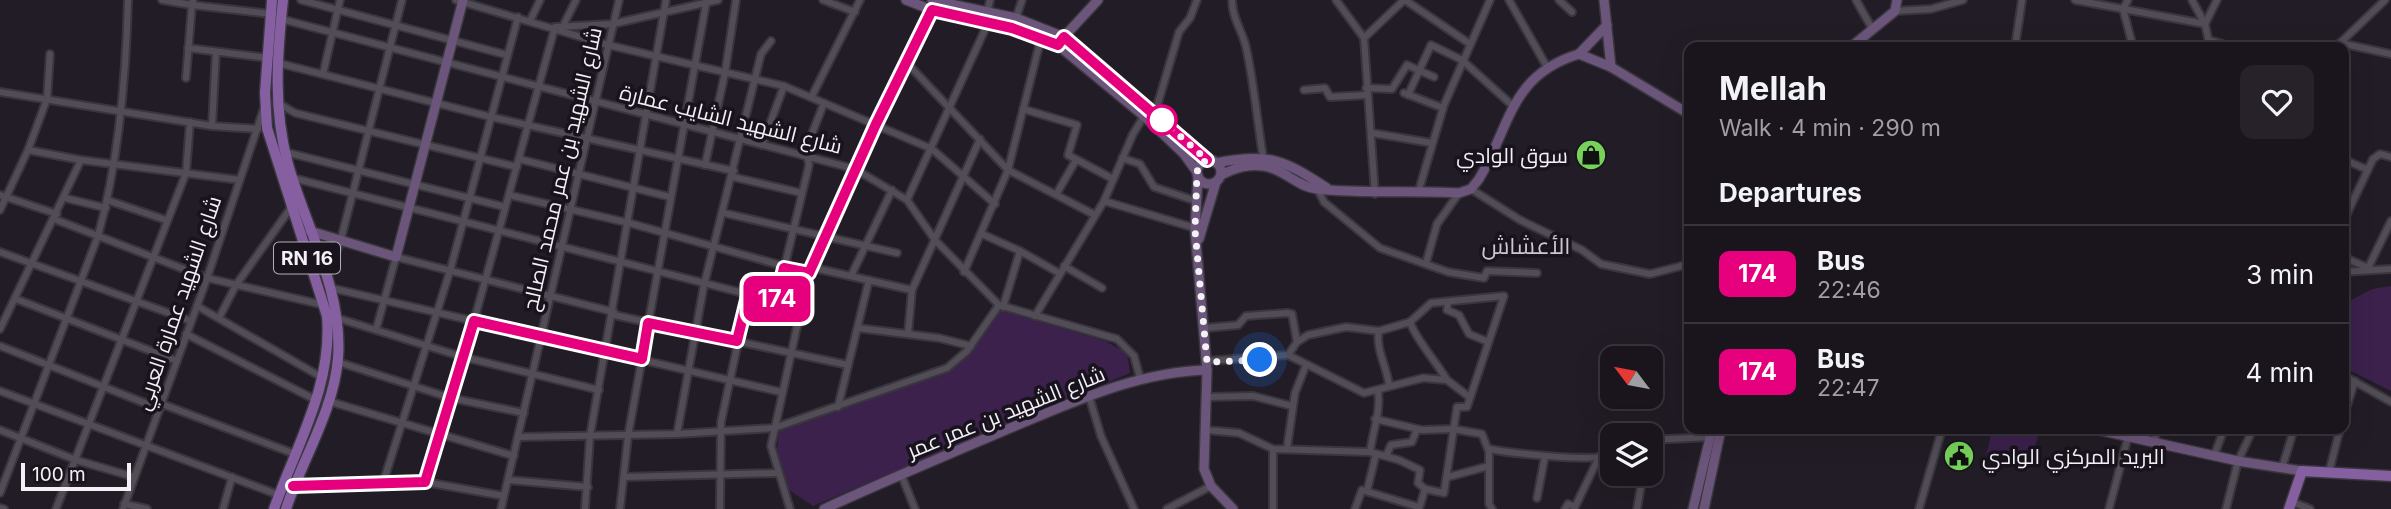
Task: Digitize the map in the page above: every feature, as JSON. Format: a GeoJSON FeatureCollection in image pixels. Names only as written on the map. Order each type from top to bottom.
{"type":"FeatureCollection","features":[{"type":"Feature","properties":{"kind":"main road","name":"RN 16"},"geometry":{"type":"LineString","coordinates":[[272,0],[276,16],[279,117],[285,152],[331,288],[337,318],[338,362],[328,401],[286,509]]}},
{"type":"Feature","properties":{"kind":"main road","name":"RN 16"},"geometry":{"type":"LineString","coordinates":[[274,509],[316,400],[329,342],[324,305],[262,129],[268,58],[276,16],[283,0]]}},
{"type":"Feature","properties":{"kind":"main road"},"geometry":{"type":"LineString","coordinates":[[264,108],[278,103]]}},
{"type":"Feature","properties":{"kind":"main road"},"geometry":{"type":"LineString","coordinates":[[262,129],[279,117]]}},
{"type":"Feature","properties":{"kind":"main road"},"geometry":{"type":"LineString","coordinates":[[2319,471],[2330,468],[2391,470]]}},
{"type":"Feature","properties":{"kind":"main road"},"geometry":{"type":"LineString","coordinates":[[2290,506],[2302,471],[2391,476]]}},
{"type":"Feature","properties":{"kind":"street"},"geometry":{"type":"LineString","coordinates":[[0,492],[49,368],[106,208],[120,111],[128,0]]}},
{"type":"Feature","properties":{"kind":"street","name":"شارع الشهيد الشايب عمارة"},"geometry":{"type":"LineString","coordinates":[[162,0],[192,2],[276,16],[538,89],[855,169],[907,200],[935,240],[964,272],[1001,306],[1117,339],[1135,356],[1140,378]]}},
{"type":"Feature","properties":{"kind":"street"},"geometry":{"type":"LineString","coordinates":[[301,0],[507,55]]}},
{"type":"Feature","properties":{"kind":"street"},"geometry":{"type":"LineString","coordinates":[[323,74],[340,0]]}},
{"type":"Feature","properties":{"kind":"street"},"geometry":{"type":"LineString","coordinates":[[326,276],[340,243],[401,0]]}},
{"type":"Feature","properties":{"kind":"street"},"geometry":{"type":"LineString","coordinates":[[530,21],[540,0]]}},
{"type":"Feature","properties":{"kind":"street"},"geometry":{"type":"LineString","coordinates":[[564,24],[576,0]]}},
{"type":"Feature","properties":{"kind":"street","name":"شارع الشهيد بن عمر محمد الصالح"},"geometry":{"type":"LineString","coordinates":[[501,509],[619,0]]}},
{"type":"Feature","properties":{"kind":"street"},"geometry":{"type":"LineString","coordinates":[[584,509],[588,487],[590,436],[614,313],[666,0]]}},
{"type":"Feature","properties":{"kind":"street"},"geometry":{"type":"LineString","coordinates":[[555,27],[564,24],[612,24],[718,0]]}},
{"type":"Feature","properties":{"kind":"street"},"geometry":{"type":"LineString","coordinates":[[705,165],[725,73],[736,0]]}},
{"type":"Feature","properties":{"kind":"street"},"geometry":{"type":"LineString","coordinates":[[823,0],[855,12]]}},
{"type":"Feature","properties":{"kind":"street"},"geometry":{"type":"LineString","coordinates":[[812,96],[860,0]]}},
{"type":"Feature","properties":{"kind":"street"},"geometry":{"type":"LineString","coordinates":[[906,0],[1016,18],[1061,41],[1155,113],[1212,162],[1219,179],[1207,205],[1196,251]]}},
{"type":"Feature","properties":{"kind":"street"},"geometry":{"type":"LineString","coordinates":[[987,13],[990,0]]}},
{"type":"Feature","properties":{"kind":"street"},"geometry":{"type":"LineString","coordinates":[[1016,18],[1022,0]]}},
{"type":"Feature","properties":{"kind":"street"},"geometry":{"type":"LineString","coordinates":[[1061,41],[1098,0]]}},
{"type":"Feature","properties":{"kind":"street"},"geometry":{"type":"LineString","coordinates":[[1155,113],[1179,32],[1190,18],[1196,0]]}},
{"type":"Feature","properties":{"kind":"street"},"geometry":{"type":"LineString","coordinates":[[1232,0],[1233,14],[1244,36],[1263,156]]}},
{"type":"Feature","properties":{"kind":"street"},"geometry":{"type":"LineString","coordinates":[[1336,0],[1364,38],[1375,194]]}},
{"type":"Feature","properties":{"kind":"street"},"geometry":{"type":"LineString","coordinates":[[1364,38],[1404,0],[1470,44]]}},
{"type":"Feature","properties":{"kind":"street"},"geometry":{"type":"LineString","coordinates":[[1418,193],[1443,108],[1490,0]]}},
{"type":"Feature","properties":{"kind":"street"},"geometry":{"type":"LineString","coordinates":[[1509,0],[1547,67]]}},
{"type":"Feature","properties":{"kind":"street"},"geometry":{"type":"LineString","coordinates":[[1559,0],[1572,12]]}},
{"type":"Feature","properties":{"kind":"street"},"geometry":{"type":"LineString","coordinates":[[1604,0],[1611,67]]}},
{"type":"Feature","properties":{"kind":"street"},"geometry":{"type":"LineString","coordinates":[[1856,0],[1873,30]]}},
{"type":"Feature","properties":{"kind":"street"},"geometry":{"type":"LineString","coordinates":[[1895,11],[1897,0]]}},
{"type":"Feature","properties":{"kind":"street"},"geometry":{"type":"LineString","coordinates":[[1857,42],[1895,11],[1931,9],[1963,0]]}},
{"type":"Feature","properties":{"kind":"street"},"geometry":{"type":"LineString","coordinates":[[2016,42],[2022,0]]}},
{"type":"Feature","properties":{"kind":"street"},"geometry":{"type":"LineString","coordinates":[[2075,0],[2205,24]]}},
{"type":"Feature","properties":{"kind":"street"},"geometry":{"type":"LineString","coordinates":[[2128,0],[2123,9],[2132,42]]}},
{"type":"Feature","properties":{"kind":"street"},"geometry":{"type":"LineString","coordinates":[[2192,0],[2205,24],[2209,42]]}},
{"type":"Feature","properties":{"kind":"street"},"geometry":{"type":"LineString","coordinates":[[2205,24],[2217,0]]}},
{"type":"Feature","properties":{"kind":"street"},"geometry":{"type":"LineString","coordinates":[[2341,42],[2385,0]]}},
{"type":"Feature","properties":{"kind":"street"},"geometry":{"type":"LineString","coordinates":[[376,330],[416,184],[461,1],[608,45],[784,86],[812,96],[932,149],[995,204]]}},
{"type":"Feature","properties":{"kind":"street"},"geometry":{"type":"LineString","coordinates":[[186,78],[192,2]]}},
{"type":"Feature","properties":{"kind":"street"},"geometry":{"type":"LineString","coordinates":[[621,509],[628,436],[706,4]]}},
{"type":"Feature","properties":{"kind":"street"},"geometry":{"type":"LineString","coordinates":[[933,4],[988,23],[1061,41],[1184,154],[1205,184],[1236,168],[1263,166],[1321,187],[1375,194],[1459,193],[1471,189],[1487,165],[1523,88],[1547,67],[1579,54],[1607,25]]}},
{"type":"Feature","properties":{"kind":"street"},"geometry":{"type":"LineString","coordinates":[[790,509],[771,446],[810,270],[933,4]]}},
{"type":"Feature","properties":{"kind":"street"},"geometry":{"type":"LineString","coordinates":[[383,483],[450,271],[518,17]]}},
{"type":"Feature","properties":{"kind":"street"},"geometry":{"type":"LineString","coordinates":[[907,200],[988,23]]}},
{"type":"Feature","properties":{"kind":"street"},"geometry":{"type":"LineString","coordinates":[[425,482],[474,321],[555,27]]}},
{"type":"Feature","properties":{"kind":"street"},"geometry":{"type":"LineString","coordinates":[[964,272],[1008,170],[1041,38]]}},
{"type":"Feature","properties":{"kind":"street"},"geometry":{"type":"LineString","coordinates":[[677,435],[704,285],[764,46],[771,41]]}},
{"type":"Feature","properties":{"kind":"street"},"geometry":{"type":"LineString","coordinates":[[1443,108],[1406,94],[1431,45],[1462,60],[1513,106]]}},
{"type":"Feature","properties":{"kind":"street"},"geometry":{"type":"LineString","coordinates":[[2349,47],[2391,54]]}},
{"type":"Feature","properties":{"kind":"street"},"geometry":{"type":"LineString","coordinates":[[188,48],[268,58]]}},
{"type":"Feature","properties":{"kind":"street"},"geometry":{"type":"LineString","coordinates":[[212,125],[216,52]]}},
{"type":"Feature","properties":{"kind":"street"},"geometry":{"type":"LineString","coordinates":[[0,210],[3,196],[28,150],[47,99],[50,54]]}},
{"type":"Feature","properties":{"kind":"street"},"geometry":{"type":"LineString","coordinates":[[1579,54],[1611,67],[1684,111]]}},
{"type":"Feature","properties":{"kind":"street"},"geometry":{"type":"LineString","coordinates":[[906,62],[1008,170],[1095,215]]}},
{"type":"Feature","properties":{"kind":"street"},"geometry":{"type":"LineString","coordinates":[[278,63],[491,117],[705,165],[802,193]]}},
{"type":"Feature","properties":{"kind":"street"},"geometry":{"type":"LineString","coordinates":[[1304,90],[1325,88],[1330,97],[1392,89],[1407,65],[1434,77]]}},
{"type":"Feature","properties":{"kind":"street"},"geometry":{"type":"LineString","coordinates":[[762,145],[784,86]]}},
{"type":"Feature","properties":{"kind":"street"},"geometry":{"type":"LineString","coordinates":[[0,92],[190,122],[262,129]]}},
{"type":"Feature","properties":{"kind":"street"},"geometry":{"type":"LineString","coordinates":[[278,103],[295,113],[479,158],[578,174],[670,197]]}},
{"type":"Feature","properties":{"kind":"street"},"geometry":{"type":"LineString","coordinates":[[776,302],[809,166],[806,149],[824,103]]}},
{"type":"Feature","properties":{"kind":"street"},"geometry":{"type":"LineString","coordinates":[[1023,109],[1076,125],[1068,155],[1113,179]]}},
{"type":"Feature","properties":{"kind":"street"},"geometry":{"type":"LineString","coordinates":[[1035,316],[1104,201],[1122,158],[1144,117]]}},
{"type":"Feature","properties":{"kind":"street"},"geometry":{"type":"LineString","coordinates":[[57,509],[186,173],[190,122]]}},
{"type":"Feature","properties":{"kind":"street","name":"شارع الشهيد عمارة العربي"},"geometry":{"type":"LineString","coordinates":[[123,507],[240,180],[262,129]]}},
{"type":"Feature","properties":{"kind":"street"},"geometry":{"type":"LineString","coordinates":[[1372,132],[1432,143]]}},
{"type":"Feature","properties":{"kind":"street"},"geometry":{"type":"LineString","coordinates":[[908,334],[912,290],[979,139]]}},
{"type":"Feature","properties":{"kind":"street"},"geometry":{"type":"LineString","coordinates":[[28,150],[114,165],[240,180]]}},
{"type":"Feature","properties":{"kind":"street"},"geometry":{"type":"LineString","coordinates":[[285,152],[505,207]]}},
{"type":"Feature","properties":{"kind":"street"},"geometry":{"type":"LineString","coordinates":[[2349,210],[2377,155],[2391,157]]}},
{"type":"Feature","properties":{"kind":"street"},"geometry":{"type":"LineString","coordinates":[[1233,509],[1212,486],[1204,469],[1207,366],[1195,228],[1200,164],[1263,156],[1283,163],[1321,187],[1324,202],[1380,248],[1448,272],[1484,278],[1487,271],[1537,273]]}},
{"type":"Feature","properties":{"kind":"street"},"geometry":{"type":"LineString","coordinates":[[1122,158],[1140,164],[1154,187],[1196,201]]}},
{"type":"Feature","properties":{"kind":"street"},"geometry":{"type":"LineString","coordinates":[[0,330],[81,160]]}},
{"type":"Feature","properties":{"kind":"street"},"geometry":{"type":"LineString","coordinates":[[1057,193],[1076,160]]}},
{"type":"Feature","properties":{"kind":"street"},"geometry":{"type":"LineString","coordinates":[[2349,162],[2368,170]]}},
{"type":"Feature","properties":{"kind":"street"},"geometry":{"type":"LineString","coordinates":[[293,178],[802,308]]}},
{"type":"Feature","properties":{"kind":"street"},"geometry":{"type":"LineString","coordinates":[[1471,189],[1520,220],[1582,250],[1601,264],[1650,274],[1684,265]]}},
{"type":"Feature","properties":{"kind":"street"},"geometry":{"type":"LineString","coordinates":[[851,276],[892,190]]}},
{"type":"Feature","properties":{"kind":"street"},"geometry":{"type":"LineString","coordinates":[[1426,263],[1437,224],[1459,193]]}},
{"type":"Feature","properties":{"kind":"street"},"geometry":{"type":"LineString","coordinates":[[509,195],[629,223],[784,268],[851,276],[912,290]]}},
{"type":"Feature","properties":{"kind":"street"},"geometry":{"type":"LineString","coordinates":[[3,196],[207,278],[324,305]]}},
{"type":"Feature","properties":{"kind":"street"},"geometry":{"type":"LineString","coordinates":[[65,198],[106,208]]}},
{"type":"Feature","properties":{"kind":"street"},"geometry":{"type":"LineString","coordinates":[[107,200],[166,220]]}},
{"type":"Feature","properties":{"kind":"street"},"geometry":{"type":"LineString","coordinates":[[1104,201],[1195,228]]}},
{"type":"Feature","properties":{"kind":"street"},"geometry":{"type":"LineString","coordinates":[[219,318],[236,285],[290,209]]}},
{"type":"Feature","properties":{"kind":"street"},"geometry":{"type":"LineString","coordinates":[[723,213],[897,253]]}},
{"type":"Feature","properties":{"kind":"street"},"geometry":{"type":"LineString","coordinates":[[2368,268],[2391,220]]}},
{"type":"Feature","properties":{"kind":"street"},"geometry":{"type":"LineString","coordinates":[[310,231],[340,243],[648,323],[848,365]]}},
{"type":"Feature","properties":{"kind":"street"},"geometry":{"type":"LineString","coordinates":[[982,234],[1059,273]]}},
{"type":"Feature","properties":{"kind":"street"},"geometry":{"type":"LineString","coordinates":[[519,437],[677,435],[774,428],[947,368],[971,346],[1001,306],[1020,251]]}},
{"type":"Feature","properties":{"kind":"street"},"geometry":{"type":"LineString","coordinates":[[0,252],[191,321]]}},
{"type":"Feature","properties":{"kind":"street"},"geometry":{"type":"LineString","coordinates":[[2349,260],[2376,272]]}},
{"type":"Feature","properties":{"kind":"street"},"geometry":{"type":"LineString","coordinates":[[1064,266],[1102,288]]}},
{"type":"Feature","properties":{"kind":"street"},"geometry":{"type":"LineString","coordinates":[[2349,272],[2391,269]]}},
{"type":"Feature","properties":{"kind":"street"},"geometry":{"type":"LineString","coordinates":[[838,407],[869,280]]}},
{"type":"Feature","properties":{"kind":"street"},"geometry":{"type":"LineString","coordinates":[[331,288],[782,392]]}},
{"type":"Feature","properties":{"kind":"street"},"geometry":{"type":"LineString","coordinates":[[720,509],[722,432],[728,381],[748,296]]}},
{"type":"Feature","properties":{"kind":"street"},"geometry":{"type":"LineString","coordinates":[[1206,430],[1238,433],[1273,449],[1373,453],[1386,456],[1420,470],[1418,483],[1425,489],[1444,494],[1457,407],[1467,407],[1486,341],[1506,298],[1426,305],[1410,321],[1379,331],[1346,327],[1308,335],[1297,342],[1287,355]]}},
{"type":"Feature","properties":{"kind":"street"},"geometry":{"type":"LineString","coordinates":[[16,299],[177,361]]}},
{"type":"Feature","properties":{"kind":"street"},"geometry":{"type":"LineString","coordinates":[[1448,302],[1447,310],[1459,315],[1469,334],[1486,341]]}},
{"type":"Feature","properties":{"kind":"street"},"geometry":{"type":"LineString","coordinates":[[197,306],[323,378]]}},
{"type":"Feature","properties":{"kind":"street"},"geometry":{"type":"LineString","coordinates":[[1205,328],[1238,325],[1246,316],[1292,314],[1297,342]]}},
{"type":"Feature","properties":{"kind":"street"},"geometry":{"type":"LineString","coordinates":[[337,318],[463,358],[599,390]]}},
{"type":"Feature","properties":{"kind":"street"},"geometry":{"type":"LineString","coordinates":[[1410,321],[1415,337],[1437,360],[1447,380],[1468,396]]}},
{"type":"Feature","properties":{"kind":"street"},"geometry":{"type":"LineString","coordinates":[[858,328],[971,346]]}},
{"type":"Feature","properties":{"kind":"street"},"geometry":{"type":"LineString","coordinates":[[1379,331],[1377,343],[1387,363],[1389,385]]}},
{"type":"Feature","properties":{"kind":"street"},"geometry":{"type":"LineString","coordinates":[[186,334],[316,400]]}},
{"type":"Feature","properties":{"kind":"street"},"geometry":{"type":"LineString","coordinates":[[0,346],[49,368],[295,454]]}},
{"type":"Feature","properties":{"kind":"street"},"geometry":{"type":"LineString","coordinates":[[1207,366],[1287,355],[1347,382],[1360,392],[1378,391],[1389,385],[1423,378],[1447,380]]}},
{"type":"Feature","properties":{"kind":"street"},"geometry":{"type":"LineString","coordinates":[[338,362],[451,398],[524,413]]}},
{"type":"Feature","properties":{"kind":"street"},"geometry":{"type":"LineString","coordinates":[[1287,448],[1292,406],[1306,365]]}},
{"type":"Feature","properties":{"kind":"street","name":"شارع الشهيد بن عمر عمر"},"geometry":{"type":"LineString","coordinates":[[824,509],[1089,396],[1140,378],[1207,366]]}},
{"type":"Feature","properties":{"kind":"street"},"geometry":{"type":"LineString","coordinates":[[2349,378],[2391,402]]}},
{"type":"Feature","properties":{"kind":"street"},"geometry":{"type":"LineString","coordinates":[[2349,397],[2355,381]]}},
{"type":"Feature","properties":{"kind":"street"},"geometry":{"type":"LineString","coordinates":[[0,391],[34,406],[279,495]]}},
{"type":"Feature","properties":{"kind":"street"},"geometry":{"type":"LineString","coordinates":[[1367,491],[1376,419],[1380,409],[1378,391]]}},
{"type":"Feature","properties":{"kind":"street"},"geometry":{"type":"LineString","coordinates":[[1089,396],[1101,436],[1134,509]]}},
{"type":"Feature","properties":{"kind":"street"},"geometry":{"type":"LineString","coordinates":[[1207,397],[1252,396],[1292,406]]}},
{"type":"Feature","properties":{"kind":"street"},"geometry":{"type":"LineString","coordinates":[[328,401],[514,456]]}},
{"type":"Feature","properties":{"kind":"street"},"geometry":{"type":"LineString","coordinates":[[1376,419],[1417,429],[1453,429],[1482,435],[1489,449],[1489,504],[1492,509]]}},
{"type":"Feature","properties":{"kind":"street"},"geometry":{"type":"LineString","coordinates":[[1386,456],[1391,445],[1412,442],[1417,429]]}},
{"type":"Feature","properties":{"kind":"street"},"geometry":{"type":"LineString","coordinates":[[0,430],[76,460],[134,477]]}},
{"type":"Feature","properties":{"kind":"street"},"geometry":{"type":"LineString","coordinates":[[1663,439],[1702,434]]}},
{"type":"Feature","properties":{"kind":"street"},"geometry":{"type":"LineString","coordinates":[[1704,509],[1711,434]]}},
{"type":"Feature","properties":{"kind":"street"},"geometry":{"type":"LineString","coordinates":[[1693,509],[1719,434]]}},
{"type":"Feature","properties":{"kind":"street"},"geometry":{"type":"LineString","coordinates":[[1919,509],[1941,434]]}},
{"type":"Feature","properties":{"kind":"street"},"geometry":{"type":"LineString","coordinates":[[2115,434],[2238,461],[2302,471]]}},
{"type":"Feature","properties":{"kind":"street"},"geometry":{"type":"LineString","coordinates":[[2155,442],[2156,434]]}},
{"type":"Feature","properties":{"kind":"street"},"geometry":{"type":"LineString","coordinates":[[2214,456],[2222,434]]}},
{"type":"Feature","properties":{"kind":"street"},"geometry":{"type":"LineString","coordinates":[[2226,509],[2238,461],[2251,434]]}},
{"type":"Feature","properties":{"kind":"street"},"geometry":{"type":"LineString","coordinates":[[2282,468],[2292,434]]}},
{"type":"Feature","properties":{"kind":"street"},"geometry":{"type":"LineString","coordinates":[[2330,468],[2339,434]]}},
{"type":"Feature","properties":{"kind":"street"},"geometry":{"type":"LineString","coordinates":[[2109,509],[2128,437]]}},
{"type":"Feature","properties":{"kind":"street"},"geometry":{"type":"LineString","coordinates":[[1273,449],[1273,509]]}},
{"type":"Feature","properties":{"kind":"street"},"geometry":{"type":"LineString","coordinates":[[1489,449],[1545,456],[1599,457],[1575,507],[1568,504],[1565,509]]}},
{"type":"Feature","properties":{"kind":"street"},"geometry":{"type":"LineString","coordinates":[[1537,498],[1545,456]]}},
{"type":"Feature","properties":{"kind":"street"},"geometry":{"type":"LineString","coordinates":[[1448,477],[1489,466]]}},
{"type":"Feature","properties":{"kind":"street"},"geometry":{"type":"LineString","coordinates":[[624,477],[777,473]]}},
{"type":"Feature","properties":{"kind":"street"},"geometry":{"type":"LineString","coordinates":[[901,474],[915,509]]}},
{"type":"Feature","properties":{"kind":"street"},"geometry":{"type":"LineString","coordinates":[[223,509],[232,477]]}},
{"type":"Feature","properties":{"kind":"street"},"geometry":{"type":"LineString","coordinates":[[509,480],[588,487]]}},
{"type":"Feature","properties":{"kind":"street"},"geometry":{"type":"LineString","coordinates":[[293,486],[425,482],[505,496]]}},
{"type":"Feature","properties":{"kind":"street"},"geometry":{"type":"LineString","coordinates":[[1167,509],[1212,486]]}},
{"type":"Feature","properties":{"kind":"street"},"geometry":{"type":"LineString","coordinates":[[1637,509],[1641,486]]}},
{"type":"Feature","properties":{"kind":"street"},"geometry":{"type":"LineString","coordinates":[[1355,509],[1362,490],[1419,508],[1425,489]]}},
{"type":"Feature","properties":{"kind":"street"},"geometry":{"type":"LineString","coordinates":[[2290,506],[2310,509]]}},
{"type":"Feature","properties":{"kind":"street"},"geometry":{"type":"LineString","coordinates":[[123,507],[147,509]]}},
{"type":"Feature","properties":{"kind":"shaded area"},"geometry":{"type":"Polygon","coordinates":[[[2391,286],[2391,391],[2349,370],[2349,301],[2372,289],[2391,286]]]}},
{"type":"Feature","properties":{"kind":"shaded area"},"geometry":{"type":"Polygon","coordinates":[[[1000,310],[1105,341],[1127,353],[1130,373],[813,506],[786,488],[777,450],[779,429],[871,399],[958,363],[972,351],[1000,310]]]}},
{"type":"Feature","properties":{"kind":"shaded area"},"geometry":{"type":"Polygon","coordinates":[[[1991,434],[2039,434],[2028,471],[1985,461],[1991,434]]]}},
{"type":"Feature","properties":{"kind":"bus line","name":"174"},"geometry":{"type":"LineString","coordinates":[[293,486],[425,482],[474,321],[642,359],[648,323],[737,341],[748,296],[776,302],[784,268],[809,273],[876,124],[932,10],[1012,28],[1058,45],[1064,37],[1087,53],[1207,160]]}},
{"type":"Feature","properties":{"kind":"place","name":"سوق الوادي"},"geometry":{"type":"Point","coordinates":[1591,155]}},
{"type":"Feature","properties":{"kind":"place","name":"البريد المركزي الوادي"},"geometry":{"type":"Point","coordinates":[1959,456]}},
{"type":"Feature","properties":{"kind":"district","name":"الأعشاش"},"geometry":{"type":"Point","coordinates":[1526,246]}},
{"type":"Feature","properties":{"kind":"route"},"geometry":{"type":"LineString","coordinates":[[1162,120],[1207,160],[1200,164],[1197,172],[1195,228],[1207,362],[1260,360]]}}]}
